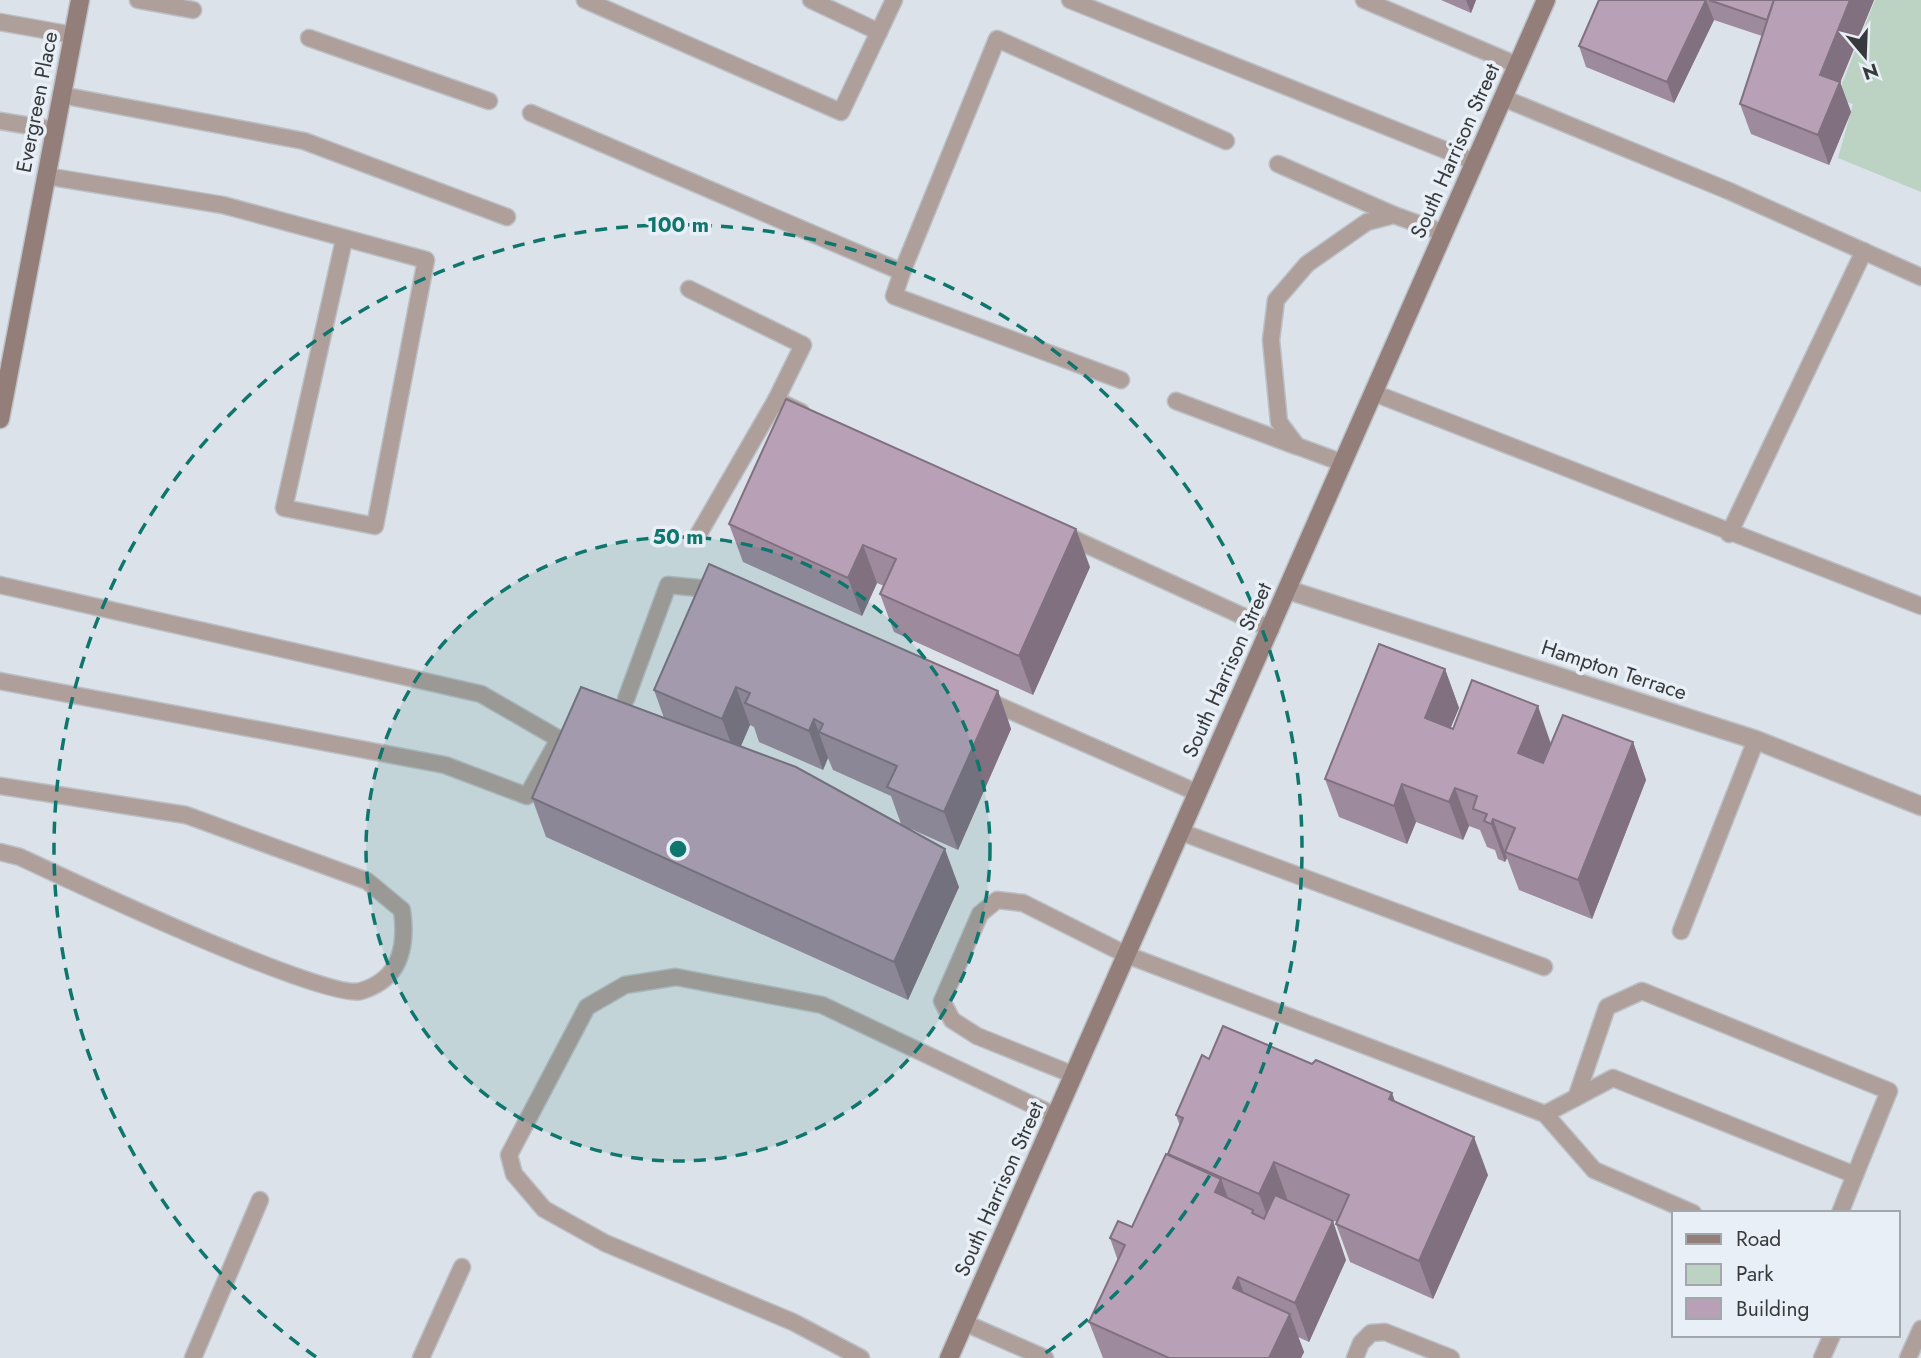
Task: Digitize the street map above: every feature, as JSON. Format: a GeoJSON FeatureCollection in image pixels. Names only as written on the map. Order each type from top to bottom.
{"type":"FeatureCollection","features":[{"type":"Feature","properties":{"kind":"main road","name":"Evergreen Place"},"geometry":{"type":"LineString","coordinates":[[0,419],[80,0]]}},
{"type":"Feature","properties":{"kind":"main road","name":"South Harrison Street"},"geometry":{"type":"LineString","coordinates":[[949,1358],[1546,0]]}},
{"type":"Feature","properties":{"kind":"street","name":"Hampton Terrace"},"geometry":{"type":"LineString","coordinates":[[1288,590],[1756,740],[1921,806]]}},
{"type":"Feature","properties":{"kind":"lane"},"geometry":{"type":"LineString","coordinates":[[138,0],[193,9]]}},
{"type":"Feature","properties":{"kind":"lane"},"geometry":{"type":"LineString","coordinates":[[585,0],[841,112],[894,0]]}},
{"type":"Feature","properties":{"kind":"lane"},"geometry":{"type":"LineString","coordinates":[[811,0],[879,32]]}},
{"type":"Feature","properties":{"kind":"lane"},"geometry":{"type":"LineString","coordinates":[[1070,0],[1475,162]]}},
{"type":"Feature","properties":{"kind":"lane"},"geometry":{"type":"LineString","coordinates":[[1364,0],[1517,65]]}},
{"type":"Feature","properties":{"kind":"lane"},"geometry":{"type":"LineString","coordinates":[[0,22],[73,35]]}},
{"type":"Feature","properties":{"kind":"lane"},"geometry":{"type":"LineString","coordinates":[[309,38],[489,102]]}},
{"type":"Feature","properties":{"kind":"lane"},"geometry":{"type":"LineString","coordinates":[[1121,380],[894,296],[997,40],[1226,141]]}},
{"type":"Feature","properties":{"kind":"lane"},"geometry":{"type":"LineString","coordinates":[[61,95],[304,141],[507,217]]}},
{"type":"Feature","properties":{"kind":"lane"},"geometry":{"type":"LineString","coordinates":[[1503,99],[1729,191],[1921,276]]}},
{"type":"Feature","properties":{"kind":"lane"},"geometry":{"type":"LineString","coordinates":[[531,113],[902,272]]}},
{"type":"Feature","properties":{"kind":"lane"},"geometry":{"type":"LineString","coordinates":[[0,121],[55,130]]}},
{"type":"Feature","properties":{"kind":"lane"},"geometry":{"type":"LineString","coordinates":[[1278,164],[1394,215],[1444,233]]}},
{"type":"Feature","properties":{"kind":"lane"},"geometry":{"type":"LineString","coordinates":[[46,176],[223,205],[344,240],[426,260],[375,526],[284,508],[344,240]]}},
{"type":"Feature","properties":{"kind":"lane"},"geometry":{"type":"LineString","coordinates":[[1297,446],[1279,422],[1271,340],[1276,300],[1307,264],[1367,222],[1394,215]]}},
{"type":"Feature","properties":{"kind":"lane"},"geometry":{"type":"LineString","coordinates":[[1730,534],[1864,251]]}},
{"type":"Feature","properties":{"kind":"lane"},"geometry":{"type":"LineString","coordinates":[[689,289],[803,345],[776,400],[698,535]]}},
{"type":"Feature","properties":{"kind":"lane"},"geometry":{"type":"LineString","coordinates":[[1374,393],[1730,534],[1921,606]]}},
{"type":"Feature","properties":{"kind":"lane"},"geometry":{"type":"LineString","coordinates":[[776,400],[814,418]]}},
{"type":"Feature","properties":{"kind":"lane"},"geometry":{"type":"LineString","coordinates":[[1177,401],[1343,463]]}},
{"type":"Feature","properties":{"kind":"lane"},"geometry":{"type":"LineString","coordinates":[[1042,524],[1271,629]]}},
{"type":"Feature","properties":{"kind":"lane"},"geometry":{"type":"LineString","coordinates":[[0,585],[481,694],[559,739],[527,796],[445,765],[0,681]]}},
{"type":"Feature","properties":{"kind":"lane"},"geometry":{"type":"LineString","coordinates":[[626,699],[668,585],[738,591]]}},
{"type":"Feature","properties":{"kind":"lane"},"geometry":{"type":"LineString","coordinates":[[975,695],[1198,793]]}},
{"type":"Feature","properties":{"kind":"lane"},"geometry":{"type":"LineString","coordinates":[[1681,931],[1756,740]]}},
{"type":"Feature","properties":{"kind":"lane"},"geometry":{"type":"LineString","coordinates":[[0,786],[186,815],[367,881],[402,910],[406,940],[392,973],[360,992],[323,987],[134,910],[19,857],[0,852]]}},
{"type":"Feature","properties":{"kind":"lane"},"geometry":{"type":"LineString","coordinates":[[1181,832],[1544,967]]}},
{"type":"Feature","properties":{"kind":"lane"},"geometry":{"type":"LineString","coordinates":[[1074,1075],[977,1036],[952,1020],[942,1002],[980,914],[997,900],[1023,903],[1127,955],[1545,1114],[1594,1170],[1688,1211]]}},
{"type":"Feature","properties":{"kind":"lane"},"geometry":{"type":"LineString","coordinates":[[861,1358],[793,1322],[605,1243],[544,1209],[514,1174],[509,1155],[587,1007],[625,985],[676,976],[821,1005],[1056,1116]]}},
{"type":"Feature","properties":{"kind":"lane"},"geometry":{"type":"LineString","coordinates":[[1576,1098],[1607,1007],[1643,990],[1889,1091],[1841,1211]]}},
{"type":"Feature","properties":{"kind":"lane"},"geometry":{"type":"LineString","coordinates":[[1545,1114],[1613,1078],[1855,1175]]}},
{"type":"Feature","properties":{"kind":"lane"},"geometry":{"type":"LineString","coordinates":[[193,1358],[260,1200]]}},
{"type":"Feature","properties":{"kind":"lane"},"geometry":{"type":"LineString","coordinates":[[421,1358],[462,1267]]}},
{"type":"Feature","properties":{"kind":"lane"},"geometry":{"type":"LineString","coordinates":[[965,1323],[1044,1358]]}},
{"type":"Feature","properties":{"kind":"lane"},"geometry":{"type":"LineString","coordinates":[[1908,1358],[1921,1329]]}},
{"type":"Feature","properties":{"kind":"lane"},"geometry":{"type":"LineString","coordinates":[[1355,1358],[1361,1343],[1371,1333],[1385,1332],[1451,1358]]}},
{"type":"Feature","properties":{"kind":"lane"},"geometry":{"type":"LineString","coordinates":[[1822,1358],[1831,1337]]}},
{"type":"Feature","properties":{"kind":"green space"},"geometry":{"type":"Polygon","coordinates":[[[1875,0],[1921,0],[1921,192],[1838,158],[1853,104],[1836,99],[1875,0]]]}},
{"type":"Feature","properties":{"kind":"building"},"geometry":{"type":"Polygon","coordinates":[[[1599,0],[1706,0],[1667,82],[1579,46],[1599,0]]]}},
{"type":"Feature","properties":{"kind":"building"},"geometry":{"type":"Polygon","coordinates":[[[1709,0],[1774,0],[1767,20],[1709,0]]]}},
{"type":"Feature","properties":{"kind":"building"},"geometry":{"type":"Polygon","coordinates":[[[1774,0],[1850,0],[1820,75],[1840,82],[1818,135],[1740,104],[1774,0]]]}},
{"type":"Feature","properties":{"kind":"building"},"geometry":{"type":"Polygon","coordinates":[[[786,399],[1076,529],[1019,656],[880,594],[896,559],[863,545],[848,578],[729,524],[786,399]]]}},
{"type":"Feature","properties":{"kind":"building"},"geometry":{"type":"Polygon","coordinates":[[[709,564],[998,691],[944,812],[887,787],[897,766],[819,732],[823,724],[814,719],[809,731],[745,703],[750,693],[736,687],[722,719],[654,690],[709,564]]]}},
{"type":"Feature","properties":{"kind":"building"},"geometry":{"type":"Polygon","coordinates":[[[1379,644],[1445,669],[1425,718],[1453,729],[1472,680],[1538,706],[1518,753],[1543,763],[1563,715],[1633,742],[1578,880],[1505,852],[1515,828],[1493,819],[1491,824],[1484,821],[1487,814],[1473,809],[1477,796],[1455,788],[1449,802],[1402,784],[1394,806],[1325,779],[1379,644]]]}},
{"type":"Feature","properties":{"kind":"building"},"geometry":{"type":"Polygon","coordinates":[[[581,687],[796,767],[945,849],[894,962],[532,798],[581,687]]]}},
{"type":"Feature","properties":{"kind":"building"},"geometry":{"type":"Polygon","coordinates":[[[1223,1026],[1312,1064],[1316,1060],[1392,1093],[1389,1099],[1474,1137],[1419,1261],[1336,1224],[1349,1195],[1274,1162],[1259,1194],[1168,1154],[1183,1118],[1176,1115],[1202,1055],[1209,1059],[1223,1026]]]}},
{"type":"Feature","properties":{"kind":"building"},"geometry":{"type":"Polygon","coordinates":[[[1166,1154],[1221,1179],[1215,1192],[1253,1210],[1252,1213],[1264,1219],[1275,1195],[1333,1221],[1295,1303],[1238,1277],[1233,1288],[1290,1314],[1269,1358],[1169,1358],[1089,1322],[1125,1245],[1110,1238],[1118,1221],[1132,1227],[1166,1154]]]}}]}
